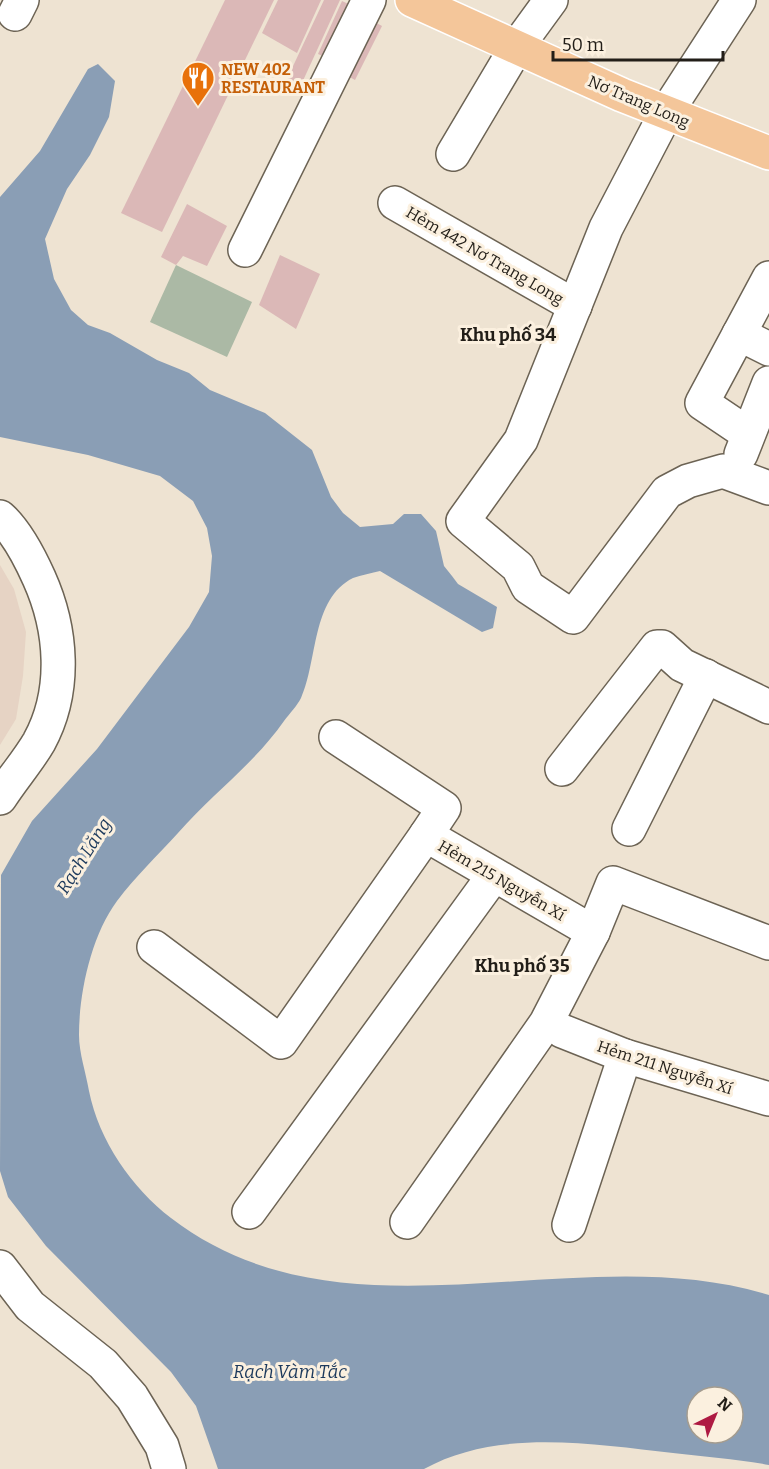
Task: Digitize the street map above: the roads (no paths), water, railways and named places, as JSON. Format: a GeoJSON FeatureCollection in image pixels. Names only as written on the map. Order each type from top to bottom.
{"type":"FeatureCollection","features":[{"type":"Feature","properties":{"kind":"main road","name":"Nơ Trang Long"},"geometry":{"type":"LineString","coordinates":[[412,0],[666,113],[769,153]]}},
{"type":"Feature","properties":{"kind":"street"},"geometry":{"type":"LineString","coordinates":[[245,250],[369,0]]}},
{"type":"Feature","properties":{"kind":"street"},"geometry":{"type":"LineString","coordinates":[[453,154],[516,48],[551,0]]}},
{"type":"Feature","properties":{"kind":"street","name":"Hẻm 442 Nơ Trang Long"},"geometry":{"type":"LineString","coordinates":[[733,475],[723,471],[688,481],[667,492],[573,617],[528,587],[518,567],[463,520],[520,440],[606,228],[666,113],[739,0]]}},
{"type":"Feature","properties":{"kind":"street","name":"Hẻm 442 Nơ Trang Long"},"geometry":{"type":"LineString","coordinates":[[395,203],[575,306]]}},
{"type":"Feature","properties":{"kind":"street"},"geometry":{"type":"LineString","coordinates":[[748,434],[702,403],[769,278]]}},
{"type":"Feature","properties":{"kind":"street"},"geometry":{"type":"LineString","coordinates":[[739,334],[769,349]]}},
{"type":"Feature","properties":{"kind":"street"},"geometry":{"type":"LineString","coordinates":[[769,383],[733,475],[769,488]]}},
{"type":"Feature","properties":{"kind":"street"},"geometry":{"type":"LineString","coordinates":[[0,517],[30,559],[47,595],[57,633],[58,670],[52,708],[39,741],[0,798]]}},
{"type":"Feature","properties":{"kind":"street"},"geometry":{"type":"LineString","coordinates":[[562,769],[657,647],[662,647],[694,670],[769,707]]}},
{"type":"Feature","properties":{"kind":"street"},"geometry":{"type":"LineString","coordinates":[[629,829],[694,670]]}},
{"type":"Feature","properties":{"kind":"street","name":"Hẻm 215 Nguyễn Xí"},"geometry":{"type":"LineString","coordinates":[[336,737],[444,808],[426,835],[592,932]]}},
{"type":"Feature","properties":{"kind":"street"},"geometry":{"type":"LineString","coordinates":[[154,947],[281,1042],[426,835]]}},
{"type":"Feature","properties":{"kind":"street"},"geometry":{"type":"LineString","coordinates":[[249,1212],[494,875]]}},
{"type":"Feature","properties":{"kind":"street"},"geometry":{"type":"LineString","coordinates":[[408,1222],[546,1023],[592,932],[613,883],[769,943]]}},
{"type":"Feature","properties":{"kind":"street","name":"Hẻm 211 Nguyễn Xí"},"geometry":{"type":"LineString","coordinates":[[562,1031],[625,1056],[769,1099]]}},
{"type":"Feature","properties":{"kind":"street"},"geometry":{"type":"LineString","coordinates":[[569,1225],[625,1056]]}},
{"type":"Feature","properties":{"kind":"street"},"geometry":{"type":"LineString","coordinates":[[0,1267],[30,1306],[103,1364],[132,1397],[162,1446],[169,1469]]}},
{"type":"Feature","properties":{"kind":"water"},"geometry":{"type":"Polygon","coordinates":[[[98,64],[115,81],[109,117],[90,155],[67,189],[45,239],[54,279],[71,310],[88,325],[110,333],[157,360],[189,373],[210,390],[265,413],[312,450],[331,497],[343,513],[360,527],[393,524],[404,514],[421,514],[436,531],[444,566],[458,584],[497,607],[493,628],[482,632],[380,571],[353,578],[339,588],[330,600],[323,615],[306,683],[298,704],[246,765],[131,883],[117,901],[100,931],[84,983],[79,1042],[94,1110],[109,1145],[143,1193],[171,1218],[239,1257],[311,1278],[386,1285],[463,1284],[618,1276],[695,1280],[769,1295],[769,1465],[610,1446],[546,1442],[483,1448],[453,1456],[424,1469],[218,1469],[196,1406],[171,1372],[46,1246],[8,1197],[0,1171],[1,875],[32,821],[97,749],[189,627],[209,592],[212,556],[207,528],[193,501],[160,476],[88,455],[0,437],[0,197],[40,151],[88,69],[98,64]]]}},
{"type":"Feature","properties":{"kind":"place","name":"NEW 402 RESTAURANT"},"geometry":{"type":"Point","coordinates":[198,107]}},
{"type":"Feature","properties":{"kind":"district","name":"Khu phố 34"},"geometry":{"type":"Point","coordinates":[508,335]}},
{"type":"Feature","properties":{"kind":"district","name":"Khu phố 35"},"geometry":{"type":"Point","coordinates":[522,966]}},
{"type":"Feature","properties":{"kind":"water label","name":"Rạch Lăng"},"geometry":{"type":"Point","coordinates":[84,856]}},
{"type":"Feature","properties":{"kind":"water label","name":"Rạch Vàm Tắc"},"geometry":{"type":"Point","coordinates":[290,1372]}}]}
